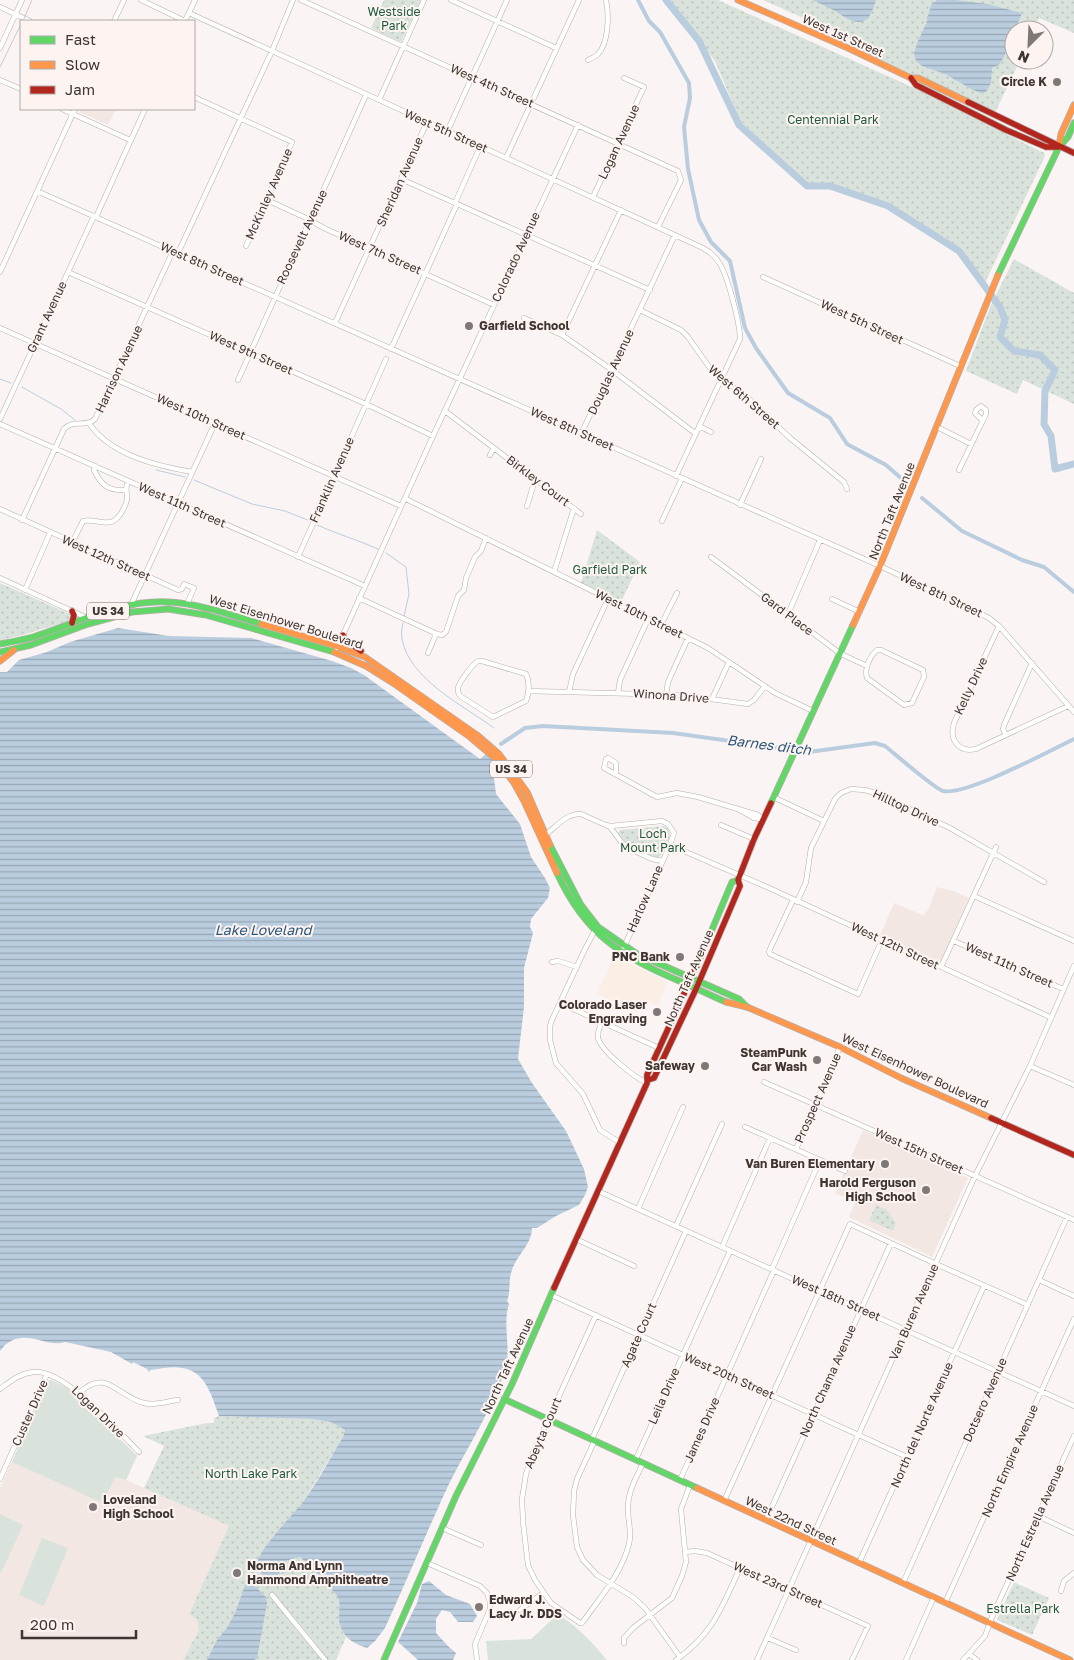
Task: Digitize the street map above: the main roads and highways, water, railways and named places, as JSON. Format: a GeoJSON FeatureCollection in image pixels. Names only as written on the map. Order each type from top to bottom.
{"type":"FeatureCollection","features":[{"type":"Feature","properties":{"kind":"main road","name":"West 1st Street"},"geometry":{"type":"LineString","coordinates":[[738,0],[911,78],[918,78],[1074,153]]}},
{"type":"Feature","properties":{"kind":"main road"},"geometry":{"type":"LineString","coordinates":[[1059,147],[1061,134],[1074,105]]}},
{"type":"Feature","properties":{"kind":"main road"},"geometry":{"type":"LineString","coordinates":[[1059,147],[1068,137],[1074,123]]}},
{"type":"Feature","properties":{"kind":"main road","name":"North Taft Avenue"},"geometry":{"type":"LineString","coordinates":[[384,1660],[426,1563],[504,1399],[619,1142],[648,1082],[654,1078],[696,989],[740,886],[739,878],[762,819],[860,612],[983,309],[1059,147]]}},
{"type":"Feature","properties":{"kind":"main road","name":"West Eisenhower Boulevard"},"geometry":{"type":"LineString","coordinates":[[0,652],[14,649],[132,605],[160,602],[187,604],[337,650],[379,674],[470,737],[496,759],[517,789],[543,837]]}},
{"type":"Feature","properties":{"kind":"main road"},"geometry":{"type":"LineString","coordinates":[[177,610],[180,607],[184,608],[187,604]]}},
{"type":"Feature","properties":{"kind":"main road","name":"West Eisenhower Boulevard"},"geometry":{"type":"LineString","coordinates":[[0,644],[32,637],[72,623],[141,610],[177,610],[206,615],[367,658],[478,735],[499,754],[527,792],[566,892],[577,910],[621,953],[696,989],[736,1006],[747,1007],[840,1047],[901,1078],[1074,1155]]}},
{"type":"Feature","properties":{"kind":"main road"},"geometry":{"type":"LineString","coordinates":[[72,612],[74,614],[72,623]]}},
{"type":"Feature","properties":{"kind":"main road"},"geometry":{"type":"LineString","coordinates":[[343,635],[345,640],[366,654],[367,658]]}},
{"type":"Feature","properties":{"kind":"main road"},"geometry":{"type":"LineString","coordinates":[[0,661],[14,649]]}},
{"type":"Feature","properties":{"kind":"main road","name":"North Taft Avenue"},"geometry":{"type":"LineString","coordinates":[[648,1082],[647,1075],[732,882],[739,878]]}},
{"type":"Feature","properties":{"kind":"main road","name":"West Eisenhower Boulevard"},"geometry":{"type":"LineString","coordinates":[[596,929],[649,960],[739,999],[747,1007]]}},
{"type":"Feature","properties":{"kind":"main road","name":"West 22nd Street"},"geometry":{"type":"LineString","coordinates":[[504,1399],[1070,1660]]}},
{"type":"Feature","properties":{"kind":"water"},"geometry":{"type":"Polygon","coordinates":[[[812,0],[876,0],[868,18],[864,21],[855,22],[812,0]]]}},
{"type":"Feature","properties":{"kind":"water"},"geometry":{"type":"Polygon","coordinates":[[[937,0],[955,0],[987,4],[1022,13],[1019,20],[1004,20],[1004,57],[999,65],[992,68],[991,83],[986,92],[981,93],[973,90],[945,74],[922,66],[916,61],[914,53],[926,24],[931,5],[937,0]]]}},
{"type":"Feature","properties":{"kind":"water","name":"Lake Loveland"},"geometry":{"type":"Polygon","coordinates":[[[118,628],[169,636],[251,638],[332,661],[364,675],[480,759],[486,754],[495,762],[489,768],[494,778],[496,794],[520,824],[531,857],[550,888],[548,898],[531,919],[530,927],[533,933],[524,968],[524,1007],[518,1059],[532,1083],[566,1131],[584,1169],[588,1187],[579,1205],[537,1228],[532,1228],[530,1239],[514,1265],[507,1301],[509,1304],[506,1321],[508,1354],[505,1371],[486,1416],[447,1488],[385,1628],[367,1648],[357,1644],[345,1635],[340,1626],[339,1600],[337,1596],[300,1557],[286,1561],[273,1584],[262,1574],[258,1563],[266,1547],[314,1486],[343,1437],[345,1430],[331,1422],[311,1419],[219,1416],[211,1393],[202,1379],[190,1370],[182,1368],[166,1368],[150,1370],[149,1372],[147,1369],[133,1362],[132,1364],[111,1352],[65,1342],[57,1343],[25,1338],[16,1339],[8,1343],[0,1351],[0,672],[7,672],[19,660],[118,628]]]}},
{"type":"Feature","properties":{"kind":"water"},"geometry":{"type":"Polygon","coordinates":[[[429,1581],[446,1595],[470,1604],[477,1616],[473,1622],[458,1622],[450,1612],[442,1610],[436,1619],[436,1633],[456,1653],[453,1660],[418,1660],[398,1642],[417,1603],[422,1584],[429,1581]]]}},
{"type":"Feature","properties":{"kind":"water"},"geometry":{"type":"Polygon","coordinates":[[[251,1583],[266,1597],[267,1603],[257,1658],[254,1660],[207,1660],[217,1640],[227,1628],[236,1611],[245,1585],[251,1583]]]}},
{"type":"Feature","properties":{"kind":"waterway"},"geometry":{"type":"LineString","coordinates":[[638,0],[649,21],[660,32],[689,83],[690,98],[684,127],[688,169],[699,220],[711,242],[730,261],[745,328],[756,348],[788,393],[830,418],[847,444],[886,465],[902,479]]}},
{"type":"Feature","properties":{"kind":"waterway"},"geometry":{"type":"LineString","coordinates":[[666,0],[699,41],[739,125],[807,186],[830,186],[888,206],[959,251],[1000,307],[1005,320],[1000,337],[1014,351],[1040,355],[1055,370],[1045,391],[1044,424],[1051,436],[1055,469],[1074,464]]}},
{"type":"Feature","properties":{"kind":"waterway"},"geometry":{"type":"LineString","coordinates":[[0,379],[11,383]]}},
{"type":"Feature","properties":{"kind":"waterway"},"geometry":{"type":"LineString","coordinates":[[22,387],[61,409],[75,420]]}},
{"type":"Feature","properties":{"kind":"waterway"},"geometry":{"type":"LineString","coordinates":[[156,470],[185,477]]}},
{"type":"Feature","properties":{"kind":"waterway"},"geometry":{"type":"LineString","coordinates":[[194,480],[252,504],[285,511],[310,521]]}},
{"type":"Feature","properties":{"kind":"waterway"},"geometry":{"type":"LineString","coordinates":[[922,498],[962,531],[1022,560],[1044,567],[1074,592]]}},
{"type":"Feature","properties":{"kind":"waterway"},"geometry":{"type":"LineString","coordinates":[[317,525],[378,549]]}},
{"type":"Feature","properties":{"kind":"waterway"},"geometry":{"type":"LineString","coordinates":[[386,553],[406,567],[409,594],[404,616]]}},
{"type":"Feature","properties":{"kind":"waterway"},"geometry":{"type":"LineString","coordinates":[[403,623],[402,639],[415,667],[439,690],[494,728]]}},
{"type":"Feature","properties":{"kind":"waterway","name":"Barnes ditch"},"geometry":{"type":"LineString","coordinates":[[501,744],[525,728],[543,726],[673,733],[809,752],[875,743],[885,746],[939,789],[954,791],[988,780],[1074,739]]}},
{"type":"Feature","properties":{"kind":"railway"},"geometry":{"type":"LineString","coordinates":[[23,20],[32,0]]}},
{"type":"Feature","properties":{"kind":"railway"},"geometry":{"type":"LineString","coordinates":[[0,67],[20,26]]}},
{"type":"Feature","properties":{"kind":"place","name":"Circle K"},"geometry":{"type":"Point","coordinates":[1057,82]}},
{"type":"Feature","properties":{"kind":"place","name":"Garfield School"},"geometry":{"type":"Point","coordinates":[469,326]}},
{"type":"Feature","properties":{"kind":"place","name":"PNC Bank"},"geometry":{"type":"Point","coordinates":[680,957]}},
{"type":"Feature","properties":{"kind":"place","name":"Colorado Laser Engraving"},"geometry":{"type":"Point","coordinates":[657,1012]}},
{"type":"Feature","properties":{"kind":"place","name":"SteamPunk Car Wash"},"geometry":{"type":"Point","coordinates":[817,1060]}},
{"type":"Feature","properties":{"kind":"place","name":"Safeway"},"geometry":{"type":"Point","coordinates":[705,1066]}},
{"type":"Feature","properties":{"kind":"place","name":"Van Buren Elementary"},"geometry":{"type":"Point","coordinates":[885,1164]}},
{"type":"Feature","properties":{"kind":"place","name":"Harold Ferguson High School"},"geometry":{"type":"Point","coordinates":[926,1190]}},
{"type":"Feature","properties":{"kind":"place","name":"Loveland High School"},"geometry":{"type":"Point","coordinates":[93,1507]}},
{"type":"Feature","properties":{"kind":"place","name":"Norma And Lynn Hammond Amphitheatre"},"geometry":{"type":"Point","coordinates":[237,1573]}},
{"type":"Feature","properties":{"kind":"place","name":"Edward J. Lacy Jr. DDS"},"geometry":{"type":"Point","coordinates":[479,1607]}},
{"type":"Feature","properties":{"kind":"park label","name":"Westside Park"},"geometry":{"type":"Point","coordinates":[394,19]}},
{"type":"Feature","properties":{"kind":"park label","name":"Centennial Park"},"geometry":{"type":"Point","coordinates":[833,120]}},
{"type":"Feature","properties":{"kind":"park label","name":"Garfield Park"},"geometry":{"type":"Point","coordinates":[610,570]}},
{"type":"Feature","properties":{"kind":"park label","name":"Loch Mount Park"},"geometry":{"type":"Point","coordinates":[653,841]}},
{"type":"Feature","properties":{"kind":"park label","name":"North Lake Park"},"geometry":{"type":"Point","coordinates":[251,1474]}},
{"type":"Feature","properties":{"kind":"park label","name":"Estrella Park"},"geometry":{"type":"Point","coordinates":[1023,1609]}}]}
